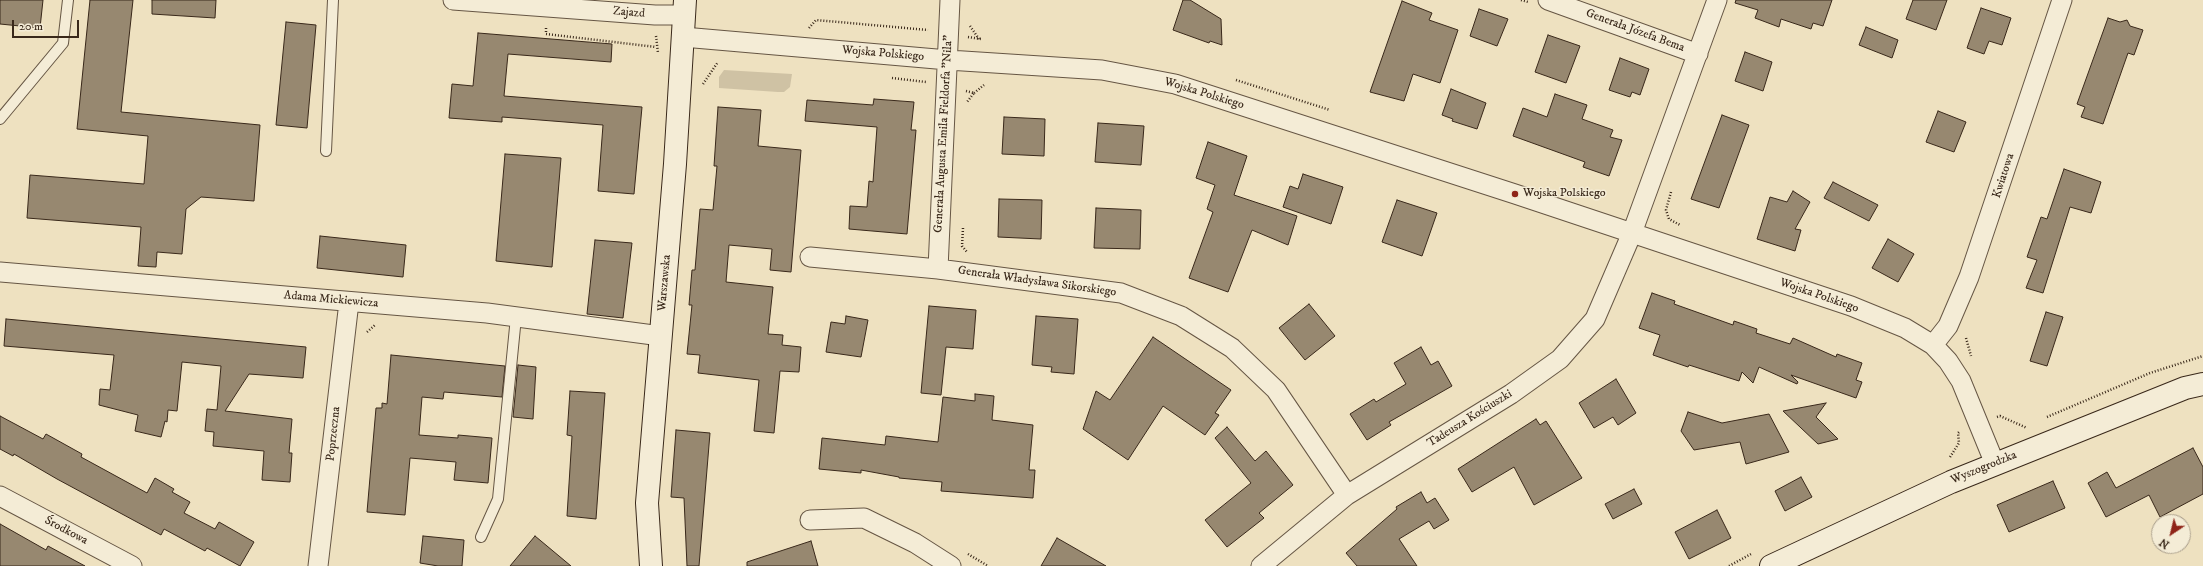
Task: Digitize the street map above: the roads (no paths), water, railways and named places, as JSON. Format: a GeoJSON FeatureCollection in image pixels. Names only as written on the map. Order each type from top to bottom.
{"type":"FeatureCollection","features":[{"type":"Feature","properties":{"kind":"street","name":"Zajazd"},"geometry":{"type":"LineString","coordinates":[[453,0],[546,6],[567,4],[655,15],[685,8]]}},
{"type":"Feature","properties":{"kind":"street","name":"Generała Augusta Emila Fieldorfa \"Nila\""},"geometry":{"type":"LineString","coordinates":[[938,269],[950,0]]}},
{"type":"Feature","properties":{"kind":"street","name":"Tadeusza Kościuszki"},"geometry":{"type":"LineString","coordinates":[[1261,566],[1347,495],[1511,394],[1560,359],[1595,319],[1632,233],[1717,0]]}},
{"type":"Feature","properties":{"kind":"street","name":"Kwiatowa"},"geometry":{"type":"LineString","coordinates":[[1933,345],[1948,326],[1969,277],[2062,0]]}},
{"type":"Feature","properties":{"kind":"street","name":"Generała Józefa Bema"},"geometry":{"type":"LineString","coordinates":[[1542,3],[1698,54]]}},
{"type":"Feature","properties":{"kind":"street","name":"Warszawska"},"geometry":{"type":"LineString","coordinates":[[651,566],[647,503],[685,8]]}},
{"type":"Feature","properties":{"kind":"street","name":"Wojska Polskiego"},"geometry":{"type":"LineString","coordinates":[[683,37],[948,60],[1102,70],[1175,84],[1851,306],[1906,328],[1933,345],[1948,360],[1961,382],[1995,464]]}},
{"type":"Feature","properties":{"kind":"street","name":"Generała Władysława Sikorskiego"},"geometry":{"type":"LineString","coordinates":[[810,256],[938,269],[1121,293],[1181,316],[1232,348],[1276,390],[1347,495]]}},
{"type":"Feature","properties":{"kind":"street","name":"Adama Mickiewicza"},"geometry":{"type":"LineString","coordinates":[[0,272],[516,317],[661,336]]}},
{"type":"Feature","properties":{"kind":"street","name":"Poprzeczna"},"geometry":{"type":"LineString","coordinates":[[318,566],[349,302]]}},
{"type":"Feature","properties":{"kind":"street","name":"Wyszogrodzka"},"geometry":{"type":"LineString","coordinates":[[1771,566],[1890,509],[1995,464],[2185,388],[2203,384]]}},
{"type":"Feature","properties":{"kind":"street","name":"Środkowa"},"geometry":{"type":"LineString","coordinates":[[0,496],[132,566]]}},
{"type":"Feature","properties":{"kind":"street"},"geometry":{"type":"LineString","coordinates":[[810,520],[864,518],[915,543],[950,566]]}},
{"type":"Feature","properties":{"kind":"lane"},"geometry":{"type":"LineString","coordinates":[[0,119],[63,42],[68,0]]}},
{"type":"Feature","properties":{"kind":"lane"},"geometry":{"type":"LineString","coordinates":[[326,151],[333,0]]}},
{"type":"Feature","properties":{"kind":"lane"},"geometry":{"type":"LineString","coordinates":[[481,537],[498,499],[516,317]]}},
{"type":"Feature","properties":{"kind":"place","name":"Wojska Polskiego"},"geometry":{"type":"Point","coordinates":[1515,194]}}]}
